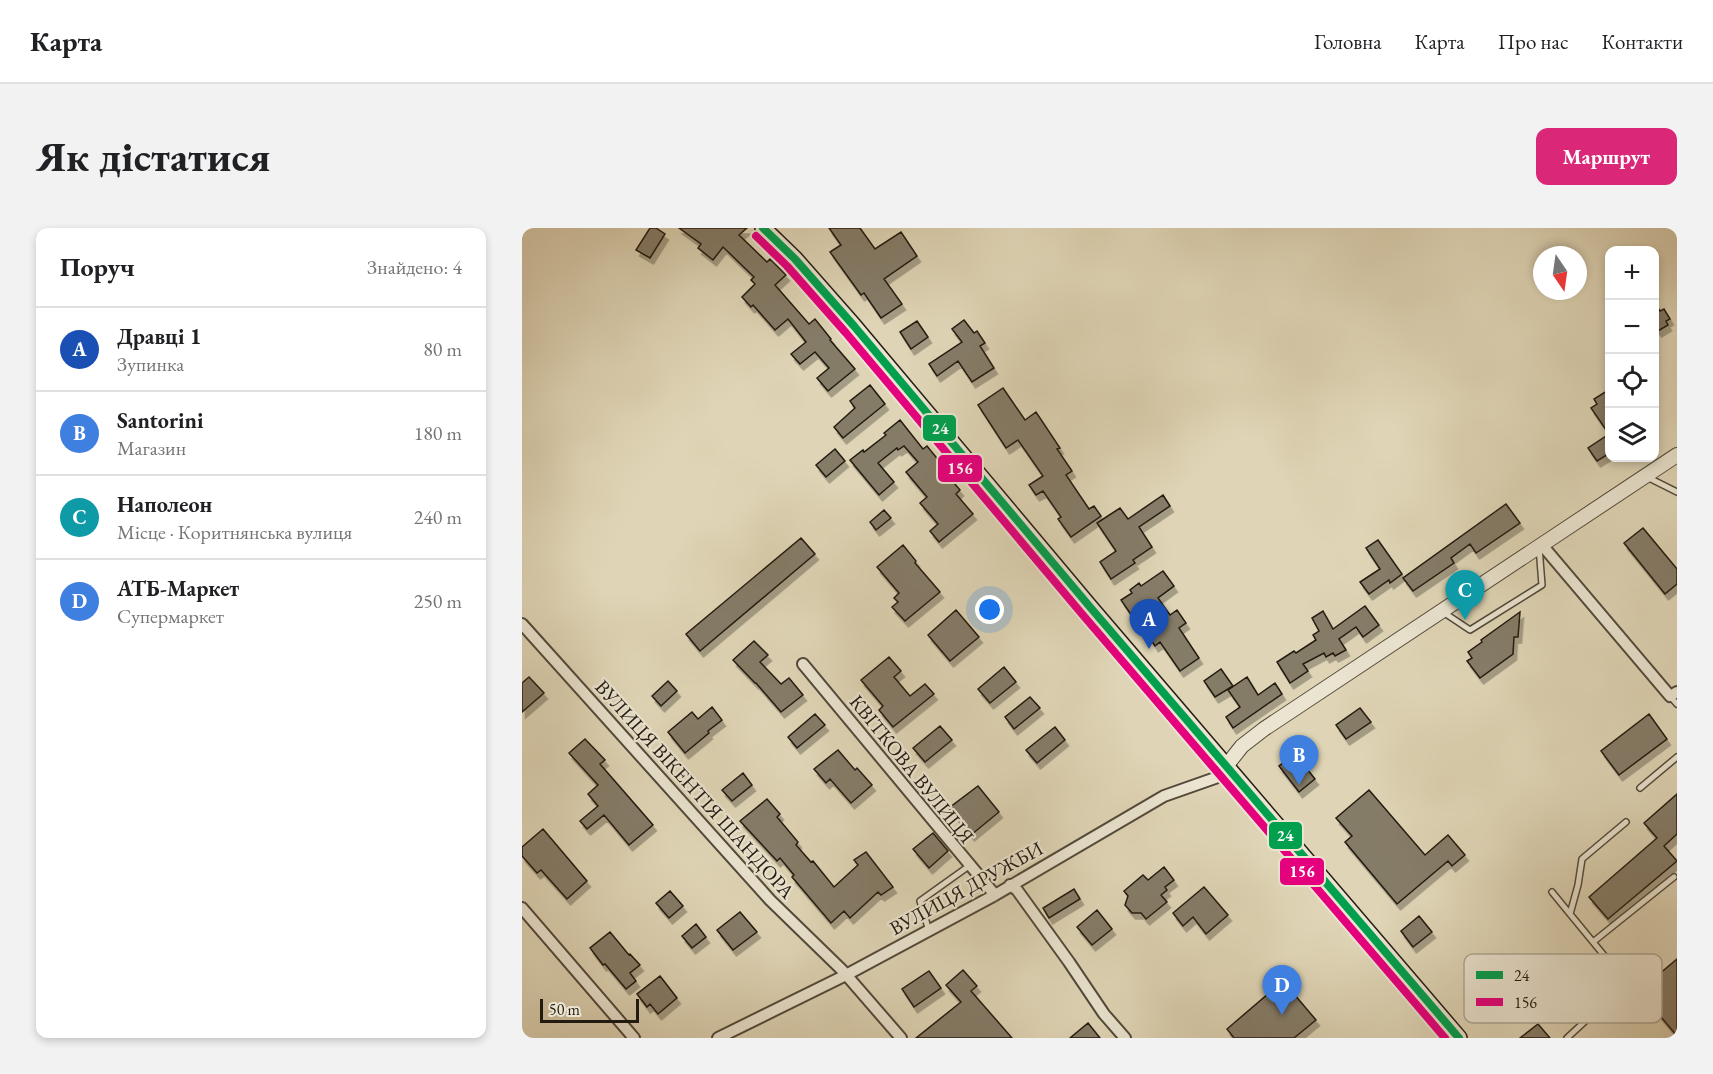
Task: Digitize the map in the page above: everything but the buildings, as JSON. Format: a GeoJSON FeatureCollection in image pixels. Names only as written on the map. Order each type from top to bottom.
{"type":"FeatureCollection","features":[{"type":"Feature","properties":{"kind":"main road"},"geometry":{"type":"LineString","coordinates":[[763,228],[795,259],[855,327],[1459,1038]]}},
{"type":"Feature","properties":{"kind":"street"},"geometry":{"type":"LineString","coordinates":[[1227,765],[1253,736],[1677,455]]}},
{"type":"Feature","properties":{"kind":"street"},"geometry":{"type":"LineString","coordinates":[[1541,546],[1675,697]]}},
{"type":"Feature","properties":{"kind":"street","name":"ВУЛИЦЯ ВІКЕНТІЯ ШАНДОРА"},"geometry":{"type":"LineString","coordinates":[[522,624],[763,892],[846,975],[901,1038]]}},
{"type":"Feature","properties":{"kind":"street","name":"КВІТКОВА ВУЛИЦЯ"},"geometry":{"type":"LineString","coordinates":[[803,664],[995,895]]}},
{"type":"Feature","properties":{"kind":"street","name":"ВУЛИЦЯ ДРУЖБИ"},"geometry":{"type":"LineString","coordinates":[[718,1038],[929,931],[1164,796],[1218,777],[1227,765]]}},
{"type":"Feature","properties":{"kind":"street"},"geometry":{"type":"LineString","coordinates":[[1010,885],[1017,890],[1104,1014],[1125,1038]]}},
{"type":"Feature","properties":{"kind":"street"},"geometry":{"type":"LineString","coordinates":[[522,908],[634,1038]]}},
{"type":"Feature","properties":{"kind":"lane"},"geometry":{"type":"LineString","coordinates":[[1646,477],[1677,492]]}},
{"type":"Feature","properties":{"kind":"lane"},"geometry":{"type":"LineString","coordinates":[[1442,611],[1470,630],[1542,585],[1541,546]]}},
{"type":"Feature","properties":{"kind":"lane"},"geometry":{"type":"LineString","coordinates":[[1640,788],[1677,757]]}},
{"type":"Feature","properties":{"kind":"lane"},"geometry":{"type":"LineString","coordinates":[[1570,914],[1582,860],[1626,822]]}},
{"type":"Feature","properties":{"kind":"lane"},"geometry":{"type":"LineString","coordinates":[[929,931],[920,900],[969,866]]}},
{"type":"Feature","properties":{"kind":"lane"},"geometry":{"type":"LineString","coordinates":[[1593,942],[1674,876]]}},
{"type":"Feature","properties":{"kind":"lane"},"geometry":{"type":"LineString","coordinates":[[1552,892],[1603,954]]}},
{"type":"Feature","properties":{"kind":"lane"},"geometry":{"type":"LineString","coordinates":[[1567,1038],[1583,1023]]}},
{"type":"Feature","properties":{"kind":"transit line","name":"24"},"geometry":{"type":"LineString","coordinates":[[763,228],[795,259],[854,326],[1090,607],[1459,1038]]}},
{"type":"Feature","properties":{"kind":"transit line","name":"156"},"geometry":{"type":"LineString","coordinates":[[756,236],[787,266],[846,333],[1082,614],[1445,1038]]}},
{"type":"Feature","properties":{"kind":"place","name":"Наполеон"},"geometry":{"type":"Point","coordinates":[1465,620]}},
{"type":"Feature","properties":{"kind":"place","name":"Дравці 1"},"geometry":{"type":"Point","coordinates":[1149,649]}},
{"type":"Feature","properties":{"kind":"place","name":"Santorini"},"geometry":{"type":"Point","coordinates":[1299,785]}},
{"type":"Feature","properties":{"kind":"place","name":"АТБ-Маркет"},"geometry":{"type":"Point","coordinates":[1282,1015]}}]}
